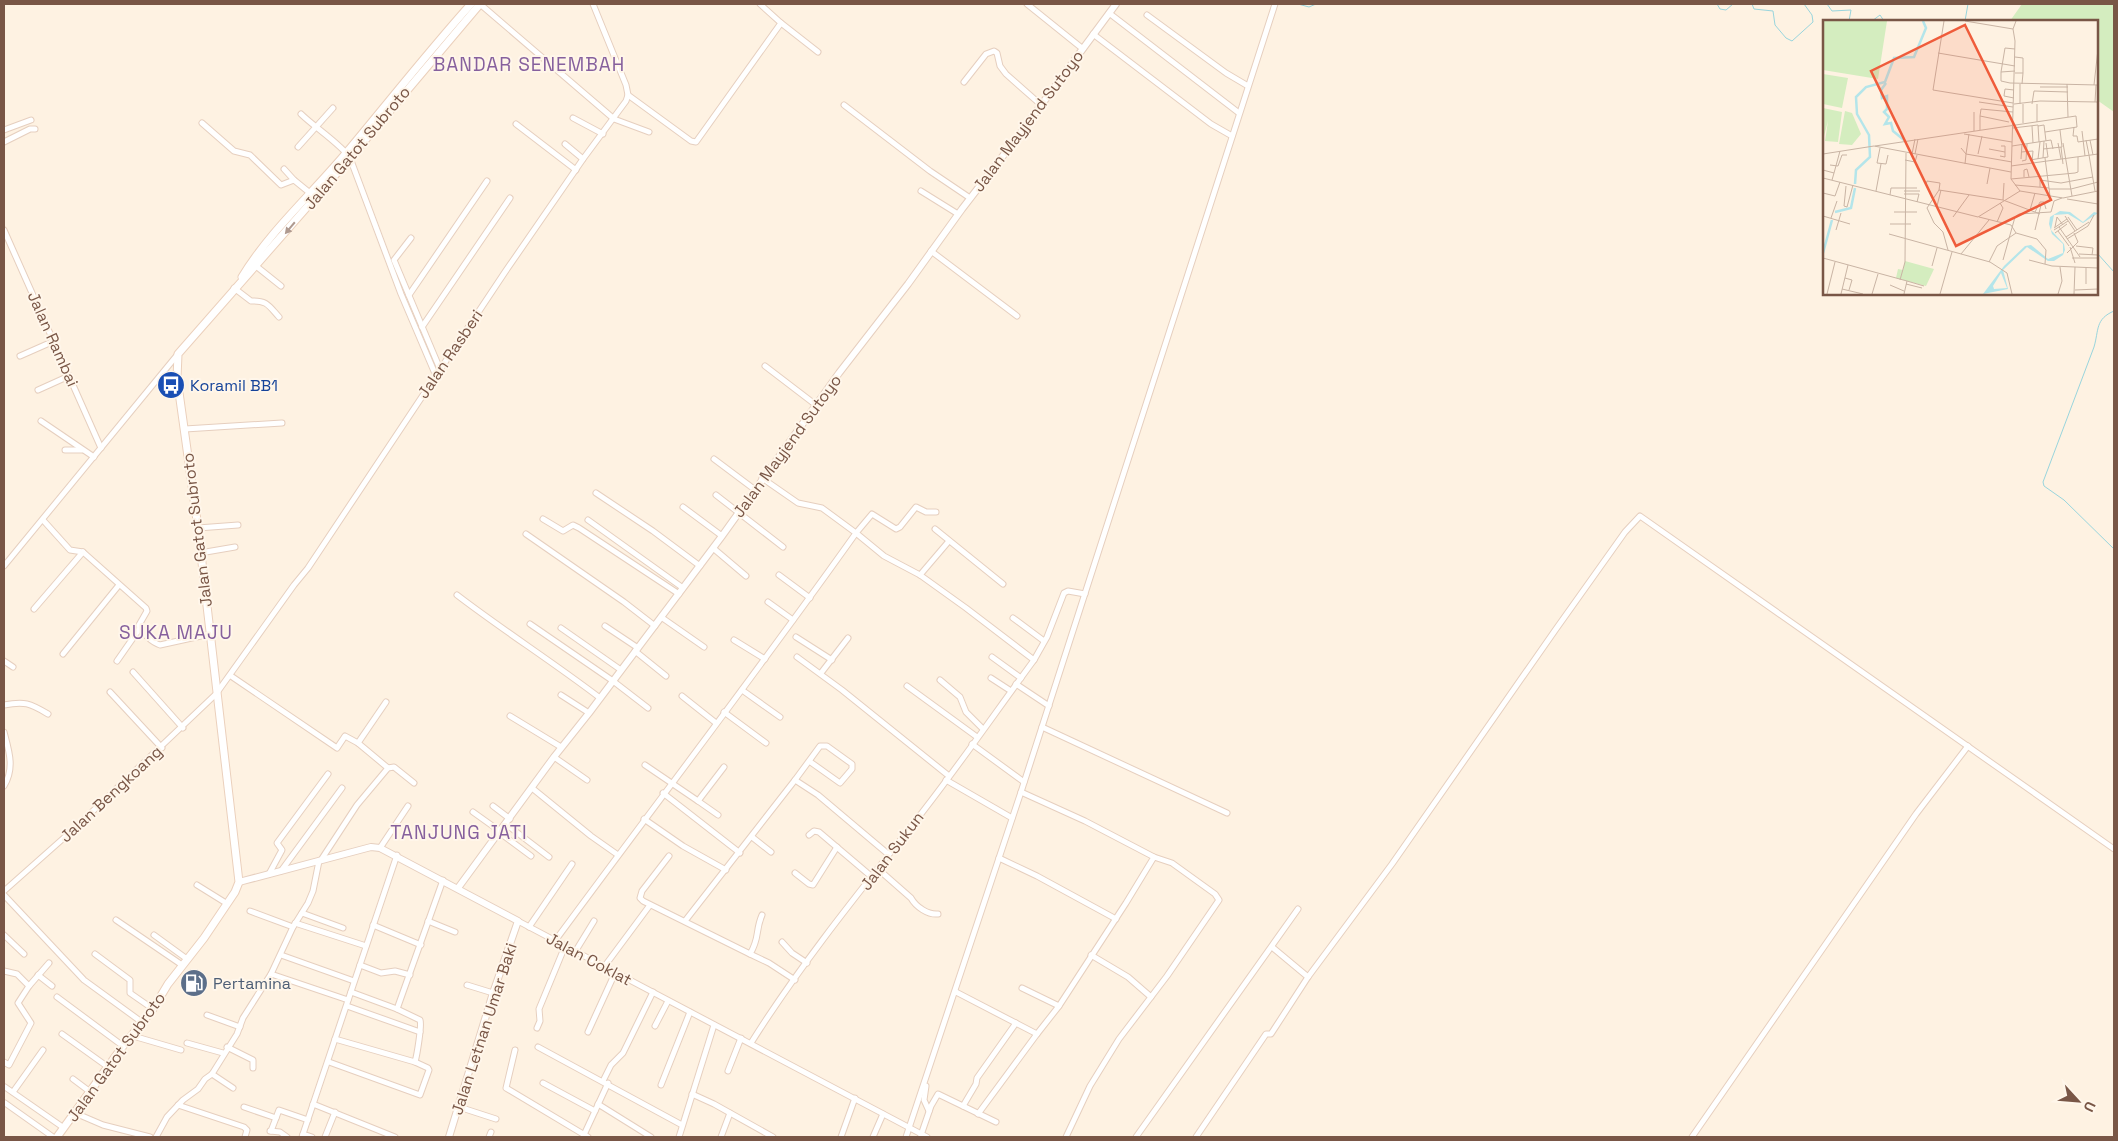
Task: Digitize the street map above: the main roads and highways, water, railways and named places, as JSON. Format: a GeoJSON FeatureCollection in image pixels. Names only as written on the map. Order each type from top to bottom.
{"type":"FeatureCollection","features":[{"type":"Feature","properties":{"kind":"main road"},"geometry":{"type":"LineString","coordinates":[[235,287],[247,268],[310,193],[348,156],[471,4]]}},
{"type":"Feature","properties":{"kind":"main road","name":"Jalan Gatot Subroto"},"geometry":{"type":"LineString","coordinates":[[57,1137],[123,1046],[143,1023],[186,959],[204,938],[235,892],[239,882],[198,528],[177,378],[178,354],[235,287],[256,266],[348,156],[480,4]]}},
{"type":"Feature","properties":{"kind":"waterway"},"geometry":{"type":"LineString","coordinates":[[1298,4],[1309,7],[1316,4]]}},
{"type":"Feature","properties":{"kind":"waterway"},"geometry":{"type":"LineString","coordinates":[[1717,4],[1720,9],[1726,10],[1733,4]]}},
{"type":"Feature","properties":{"kind":"waterway"},"geometry":{"type":"LineString","coordinates":[[1752,4],[1754,9],[1773,11],[1775,25],[1786,38],[1792,41],[1813,22],[1812,15],[1804,4]]}},
{"type":"Feature","properties":{"kind":"waterway"},"geometry":{"type":"LineString","coordinates":[[1827,4],[1832,11],[1851,10],[1849,20]]}},
{"type":"Feature","properties":{"kind":"waterway"},"geometry":{"type":"LineString","coordinates":[[1965,20],[1968,4]]}},
{"type":"Feature","properties":{"kind":"waterway"},"geometry":{"type":"LineString","coordinates":[[1873,20],[1880,15],[1883,20]]}},
{"type":"Feature","properties":{"kind":"waterway"},"geometry":{"type":"LineString","coordinates":[[2098,254],[2114,272]]}},
{"type":"Feature","properties":{"kind":"waterway"},"geometry":{"type":"LineString","coordinates":[[2114,311],[2101,321],[2094,347],[2043,482],[2044,486],[2064,500],[2114,549]]}},
{"type":"Feature","properties":{"kind":"place","name":"Koramil BB1"},"geometry":{"type":"Point","coordinates":[171,385]}},
{"type":"Feature","properties":{"kind":"place","name":"Pertamina"},"geometry":{"type":"Point","coordinates":[194,983]}},
{"type":"Feature","properties":{"kind":"district","name":"BANDAR SENEMBAH"},"geometry":{"type":"Point","coordinates":[529,64]}},
{"type":"Feature","properties":{"kind":"district","name":"SUKA MAJU"},"geometry":{"type":"Point","coordinates":[176,632]}},
{"type":"Feature","properties":{"kind":"district","name":"TANJUNG JATI"},"geometry":{"type":"Point","coordinates":[459,832]}}]}
